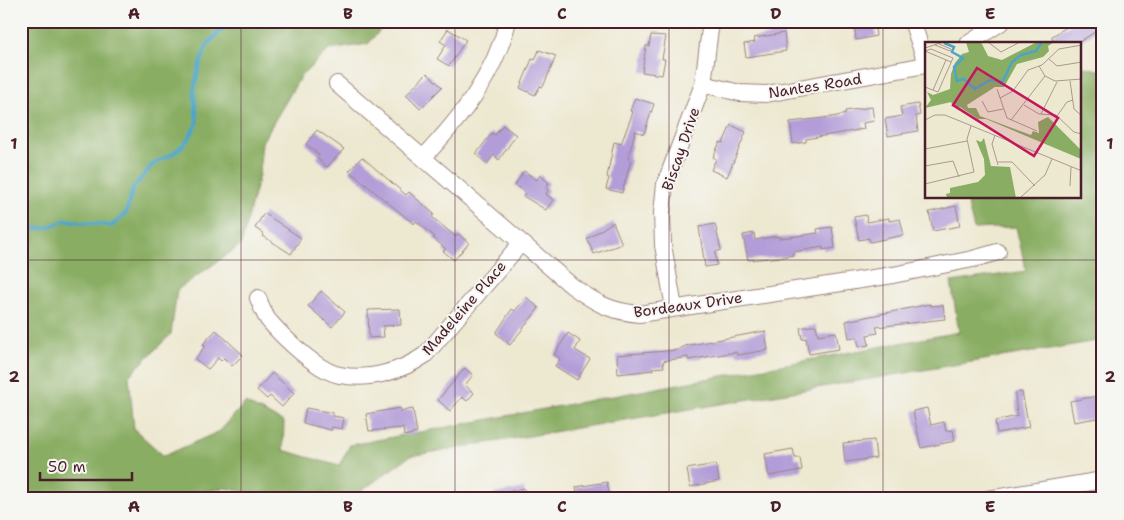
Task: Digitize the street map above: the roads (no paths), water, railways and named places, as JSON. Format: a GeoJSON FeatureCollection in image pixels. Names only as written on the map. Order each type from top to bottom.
{"type":"FeatureCollection","features":[{"type":"Feature","properties":{"kind":"street"},"geometry":{"type":"LineString","coordinates":[[423,158],[459,119],[477,94],[493,65],[508,21]]}},
{"type":"Feature","properties":{"kind":"street","name":"Biscay Drive"},"geometry":{"type":"LineString","coordinates":[[674,308],[663,245],[662,213],[665,184],[703,84],[711,21]]}},
{"type":"Feature","properties":{"kind":"street"},"geometry":{"type":"LineString","coordinates":[[912,21],[925,61]]}},
{"type":"Feature","properties":{"kind":"street"},"geometry":{"type":"LineString","coordinates":[[971,42],[1003,21]]}},
{"type":"Feature","properties":{"kind":"street","name":"Nantes Road"},"geometry":{"type":"LineString","coordinates":[[703,84],[740,93],[766,94],[925,64]]}},
{"type":"Feature","properties":{"kind":"street","name":"Bordeaux Drive"},"geometry":{"type":"LineString","coordinates":[[337,84],[572,286],[600,306],[616,312],[639,314],[893,275],[998,252]]}},
{"type":"Feature","properties":{"kind":"street","name":"Madeleine Place"},"geometry":{"type":"LineString","coordinates":[[258,298],[268,321],[319,366],[339,375],[389,373],[409,366],[425,355],[520,243]]}},
{"type":"Feature","properties":{"kind":"street"},"geometry":{"type":"LineString","coordinates":[[988,499],[1103,480]]}},
{"type":"Feature","properties":{"kind":"waterway"},"geometry":{"type":"LineString","coordinates":[[21,229],[46,228],[66,220],[112,226],[126,213],[133,188],[153,164],[174,153],[188,140],[197,123],[194,90],[199,67],[207,45],[227,24],[236,21]]}},
{"type":"Feature","properties":{"kind":"waterway"},"geometry":{"type":"LineString","coordinates":[[282,21],[294,24],[298,21]]}}]}
